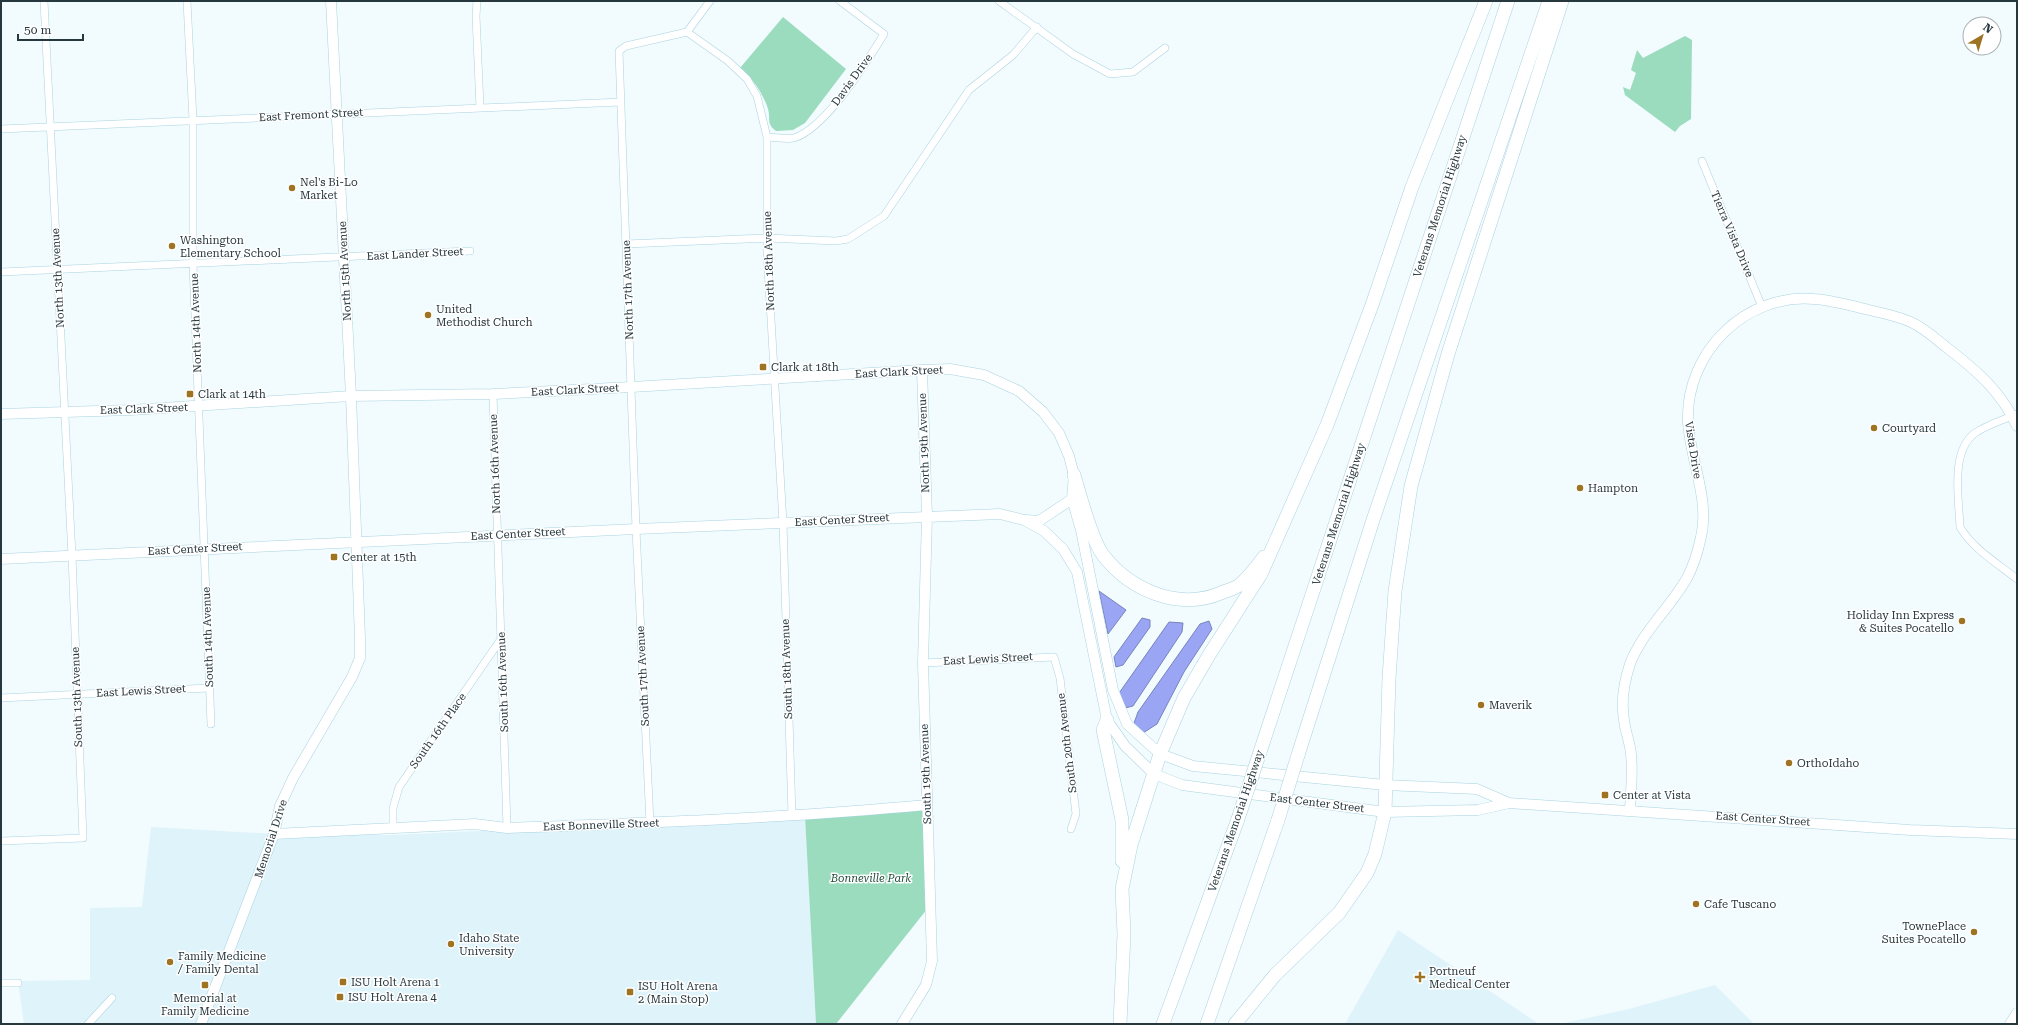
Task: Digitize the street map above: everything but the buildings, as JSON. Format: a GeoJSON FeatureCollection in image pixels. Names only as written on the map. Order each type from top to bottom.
{"type":"FeatureCollection","features":[{"type":"Feature","properties":{"kind":"highway"},"geometry":{"type":"LineString","coordinates":[[1122,889],[1131,845],[1160,754],[1184,698],[1209,655],[1261,574],[1327,425],[1372,305],[1412,187],[1486,1]]}},
{"type":"Feature","properties":{"kind":"highway","name":"Veterans Memorial Highway"},"geometry":{"type":"LineString","coordinates":[[1163,1024],[1238,819],[1508,1]]}},
{"type":"Feature","properties":{"kind":"highway"},"geometry":{"type":"LineString","coordinates":[[1207,1024],[1278,820],[1373,520],[1548,1]]}},
{"type":"Feature","properties":{"kind":"highway"},"geometry":{"type":"LineString","coordinates":[[1235,1024],[1275,975],[1339,913],[1367,873],[1375,854],[1385,812],[1385,785],[1395,591],[1411,486],[1448,354],[1562,1]]}},
{"type":"Feature","properties":{"kind":"highway"},"geometry":{"type":"LineString","coordinates":[[1074,475],[1091,528],[1102,554],[1123,576],[1147,591],[1177,600],[1195,600],[1210,597],[1238,586],[1256,568],[1274,544]]}},
{"type":"Feature","properties":{"kind":"highway"},"geometry":{"type":"LineString","coordinates":[[1107,720],[1102,730],[1122,820],[1122,889],[1124,934],[1120,1024]]}},
{"type":"Feature","properties":{"kind":"main road","name":"North 15th Avenue"},"geometry":{"type":"LineString","coordinates":[[331,1],[351,396],[356,542]]}},
{"type":"Feature","properties":{"kind":"main road","name":"Vista Drive"},"geometry":{"type":"LineString","coordinates":[[1630,810],[1631,752],[1624,720],[1623,705],[1625,683],[1636,651],[1686,578],[1697,555],[1702,533],[1702,502],[1690,438],[1689,399],[1700,368],[1712,343],[1735,321],[1762,307],[1786,300],[1814,298],[1869,310],[1911,322],[1922,328],[1978,373],[2015,415],[2017,426]]}},
{"type":"Feature","properties":{"kind":"main road","name":"East Clark Street"},"geometry":{"type":"LineString","coordinates":[[1,414],[130,410],[351,396],[493,394],[774,380],[950,369],[984,375],[1019,391],[1043,412],[1059,434],[1069,456],[1074,475],[1072,499]]}},
{"type":"Feature","properties":{"kind":"main road","name":"North 19th Avenue"},"geometry":{"type":"LineString","coordinates":[[922,370],[927,516]]}},
{"type":"Feature","properties":{"kind":"main road","name":"East Center Street"},"geometry":{"type":"LineString","coordinates":[[1072,499],[1081,530],[1113,690],[1128,724],[1160,754],[1193,766],[1385,785],[1476,790],[1509,803]]}},
{"type":"Feature","properties":{"kind":"main road"},"geometry":{"type":"LineString","coordinates":[[1024,520],[1039,521],[1072,499]]}},
{"type":"Feature","properties":{"kind":"main road","name":"East Center Street"},"geometry":{"type":"LineString","coordinates":[[1,560],[496,535],[1000,514],[1024,520],[1055,540],[1063,549],[1077,572],[1107,720],[1125,746],[1154,774],[1182,785],[1385,812],[1478,810],[1509,803],[1910,830],[2017,834]]}},
{"type":"Feature","properties":{"kind":"main road","name":"South 19th Avenue"},"geometry":{"type":"LineString","coordinates":[[902,1024],[926,985],[932,961],[926,805],[923,663],[927,516]]}},
{"type":"Feature","properties":{"kind":"main road","name":"Memorial Drive"},"geometry":{"type":"LineString","coordinates":[[201,1024],[274,834],[280,806],[293,778],[352,677],[360,658],[356,542]]}},
{"type":"Feature","properties":{"kind":"main road","name":"East Bonneville Street"},"geometry":{"type":"LineString","coordinates":[[274,834],[475,824],[507,828],[650,823],[828,815],[926,805]]}},
{"type":"Feature","properties":{"kind":"main road"},"geometry":{"type":"LineString","coordinates":[[2010,1024],[2017,1014]]}},
{"type":"Feature","properties":{"kind":"street","name":"North 13th Avenue"},"geometry":{"type":"LineString","coordinates":[[44,1],[72,556]]}},
{"type":"Feature","properties":{"kind":"street","name":"North 14th Avenue"},"geometry":{"type":"LineString","coordinates":[[187,1],[193,120],[193,264],[205,549]]}},
{"type":"Feature","properties":{"kind":"street"},"geometry":{"type":"LineString","coordinates":[[477,1],[476,16],[480,107]]}},
{"type":"Feature","properties":{"kind":"street"},"geometry":{"type":"LineString","coordinates":[[687,32],[710,1]]}},
{"type":"Feature","properties":{"kind":"street","name":"Davis Drive"},"geometry":{"type":"LineString","coordinates":[[767,137],[793,138],[811,130],[832,108],[884,34],[840,1]]}},
{"type":"Feature","properties":{"kind":"street"},"geometry":{"type":"LineString","coordinates":[[999,1],[1074,54],[1110,74],[1133,72],[1165,48]]}},
{"type":"Feature","properties":{"kind":"street"},"geometry":{"type":"LineString","coordinates":[[626,244],[767,238],[836,241],[848,239],[884,216],[969,90],[1013,55],[1037,27]]}},
{"type":"Feature","properties":{"kind":"street","name":"North 17th Avenue"},"geometry":{"type":"LineString","coordinates":[[636,529],[619,51],[626,46],[687,32]]}},
{"type":"Feature","properties":{"kind":"street","name":"North 18th Avenue"},"geometry":{"type":"LineString","coordinates":[[687,32],[728,61],[747,79],[757,96],[767,137],[767,238],[783,523]]}},
{"type":"Feature","properties":{"kind":"street","name":"East Fremont Street"},"geometry":{"type":"LineString","coordinates":[[1,129],[621,102]]}},
{"type":"Feature","properties":{"kind":"street","name":"Tierra Vista Drive"},"geometry":{"type":"LineString","coordinates":[[1702,161],[1762,307]]}},
{"type":"Feature","properties":{"kind":"street","name":"East Lander Street"},"geometry":{"type":"LineString","coordinates":[[1,272],[470,251]]}},
{"type":"Feature","properties":{"kind":"street","name":"North 16th Avenue"},"geometry":{"type":"LineString","coordinates":[[493,394],[496,535]]}},
{"type":"Feature","properties":{"kind":"street"},"geometry":{"type":"LineString","coordinates":[[2015,415],[1994,423],[1974,434],[1966,442],[1961,451],[1958,468],[1960,527],[1982,552],[2017,579]]}},
{"type":"Feature","properties":{"kind":"street","name":"South 18th Avenue"},"geometry":{"type":"LineString","coordinates":[[783,523],[792,816]]}},
{"type":"Feature","properties":{"kind":"street","name":"South 17th Avenue"},"geometry":{"type":"LineString","coordinates":[[636,529],[650,823]]}},
{"type":"Feature","properties":{"kind":"street","name":"South 16th Avenue"},"geometry":{"type":"LineString","coordinates":[[496,535],[502,639],[507,828]]}},
{"type":"Feature","properties":{"kind":"street","name":"South 14th Avenue"},"geometry":{"type":"LineString","coordinates":[[205,549],[211,724]]}},
{"type":"Feature","properties":{"kind":"street","name":"South 13th Avenue"},"geometry":{"type":"LineString","coordinates":[[1,841],[83,838],[72,556]]}},
{"type":"Feature","properties":{"kind":"street","name":"South 16th Place"},"geometry":{"type":"LineString","coordinates":[[393,829],[393,808],[399,787],[502,639]]}},
{"type":"Feature","properties":{"kind":"street","name":"East Lewis Street"},"geometry":{"type":"LineString","coordinates":[[923,663],[1054,657]]}},
{"type":"Feature","properties":{"kind":"street","name":"South 20th Avenue"},"geometry":{"type":"LineString","coordinates":[[1054,657],[1060,678],[1076,814],[1071,829]]}},
{"type":"Feature","properties":{"kind":"street","name":"East Lewis Street"},"geometry":{"type":"LineString","coordinates":[[1,698],[209,688]]}},
{"type":"Feature","properties":{"kind":"street"},"geometry":{"type":"LineString","coordinates":[[1,983],[18,983]]}},
{"type":"Feature","properties":{"kind":"street"},"geometry":{"type":"LineString","coordinates":[[88,1024],[112,998]]}},
{"type":"Feature","properties":{"kind":"shaded area","name":"Idaho State University"},"geometry":{"type":"Polygon","coordinates":[[[805,816],[816,1024],[24,1024],[18,981],[90,980],[90,908],[142,907],[151,827],[274,834],[393,835],[805,816]]]}},
{"type":"Feature","properties":{"kind":"shaded area","name":"Portneuf Medical Center"},"geometry":{"type":"Polygon","coordinates":[[[1398,930],[1539,1024],[1345,1024],[1398,930]]]}},
{"type":"Feature","properties":{"kind":"shaded area"},"geometry":{"type":"Polygon","coordinates":[[[1715,985],[1754,1024],[1560,1024],[1629,1009],[1715,985]]]}},
{"type":"Feature","properties":{"kind":"green space"},"geometry":{"type":"Polygon","coordinates":[[[783,17],[846,69],[805,123],[793,130],[776,131],[771,126],[768,108],[761,93],[753,81],[740,68],[783,17]]]}},
{"type":"Feature","properties":{"kind":"green space"},"geometry":{"type":"Polygon","coordinates":[[[1685,36],[1692,40],[1691,119],[1680,126],[1675,132],[1625,95],[1623,87],[1630,90],[1636,73],[1631,70],[1637,50],[1643,58],[1685,36]]]}},
{"type":"Feature","properties":{"kind":"green space","name":"Bonneville Park"},"geometry":{"type":"Polygon","coordinates":[[[927,810],[935,899],[836,1024],[816,1024],[805,816],[927,810]]]}},
{"type":"Feature","properties":{"kind":"water"},"geometry":{"type":"Polygon","coordinates":[[[1099,591],[1126,610],[1108,634],[1099,591]]]}},
{"type":"Feature","properties":{"kind":"water"},"geometry":{"type":"Polygon","coordinates":[[[1142,618],[1150,620],[1150,627],[1123,665],[1116,667],[1114,657],[1142,618]]]}},
{"type":"Feature","properties":{"kind":"water"},"geometry":{"type":"Polygon","coordinates":[[[1209,621],[1212,629],[1184,672],[1157,724],[1143,733],[1133,726],[1138,712],[1200,624],[1209,621]]]}},
{"type":"Feature","properties":{"kind":"water"},"geometry":{"type":"Polygon","coordinates":[[[1169,622],[1183,623],[1182,632],[1133,706],[1125,708],[1117,696],[1169,622]]]}},
{"type":"Feature","properties":{"kind":"place","name":"Nel's Bi-Lo Market"},"geometry":{"type":"Point","coordinates":[292,188]}},
{"type":"Feature","properties":{"kind":"place","name":"Washington Elementary School"},"geometry":{"type":"Point","coordinates":[172,246]}},
{"type":"Feature","properties":{"kind":"place","name":"United Methodist Church"},"geometry":{"type":"Point","coordinates":[428,315]}},
{"type":"Feature","properties":{"kind":"place","name":"Clark at 18th"},"geometry":{"type":"Point","coordinates":[763,367]}},
{"type":"Feature","properties":{"kind":"place","name":"Clark at 14th"},"geometry":{"type":"Point","coordinates":[190,394]}},
{"type":"Feature","properties":{"kind":"place","name":"Courtyard"},"geometry":{"type":"Point","coordinates":[1874,428]}},
{"type":"Feature","properties":{"kind":"place","name":"Hampton"},"geometry":{"type":"Point","coordinates":[1580,488]}},
{"type":"Feature","properties":{"kind":"place","name":"Center at 15th"},"geometry":{"type":"Point","coordinates":[334,557]}},
{"type":"Feature","properties":{"kind":"place","name":"Holiday Inn Express & Suites Pocatello"},"geometry":{"type":"Point","coordinates":[1962,621]}},
{"type":"Feature","properties":{"kind":"place","name":"Maverik"},"geometry":{"type":"Point","coordinates":[1481,705]}},
{"type":"Feature","properties":{"kind":"place","name":"OrthoIdaho"},"geometry":{"type":"Point","coordinates":[1789,763]}},
{"type":"Feature","properties":{"kind":"place","name":"Center at Vista"},"geometry":{"type":"Point","coordinates":[1605,795]}},
{"type":"Feature","properties":{"kind":"place","name":"Cafe Tuscano"},"geometry":{"type":"Point","coordinates":[1696,904]}},
{"type":"Feature","properties":{"kind":"place","name":"TownePlace Suites Pocatello"},"geometry":{"type":"Point","coordinates":[1974,932]}},
{"type":"Feature","properties":{"kind":"place","name":"Idaho State University"},"geometry":{"type":"Point","coordinates":[451,944]}},
{"type":"Feature","properties":{"kind":"place","name":"Family Medicine / Family Dental"},"geometry":{"type":"Point","coordinates":[170,962]}},
{"type":"Feature","properties":{"kind":"place","name":"Portneuf Medical Center"},"geometry":{"type":"Point","coordinates":[1420,977]}},
{"type":"Feature","properties":{"kind":"place","name":"ISU Holt Arena 1"},"geometry":{"type":"Point","coordinates":[343,982]}},
{"type":"Feature","properties":{"kind":"place","name":"Memorial at Family Medicine"},"geometry":{"type":"Point","coordinates":[205,985]}},
{"type":"Feature","properties":{"kind":"place","name":"ISU Holt Arena 2 (Main Stop)"},"geometry":{"type":"Point","coordinates":[630,992]}},
{"type":"Feature","properties":{"kind":"place","name":"ISU Holt Arena 4"},"geometry":{"type":"Point","coordinates":[340,997]}}]}
